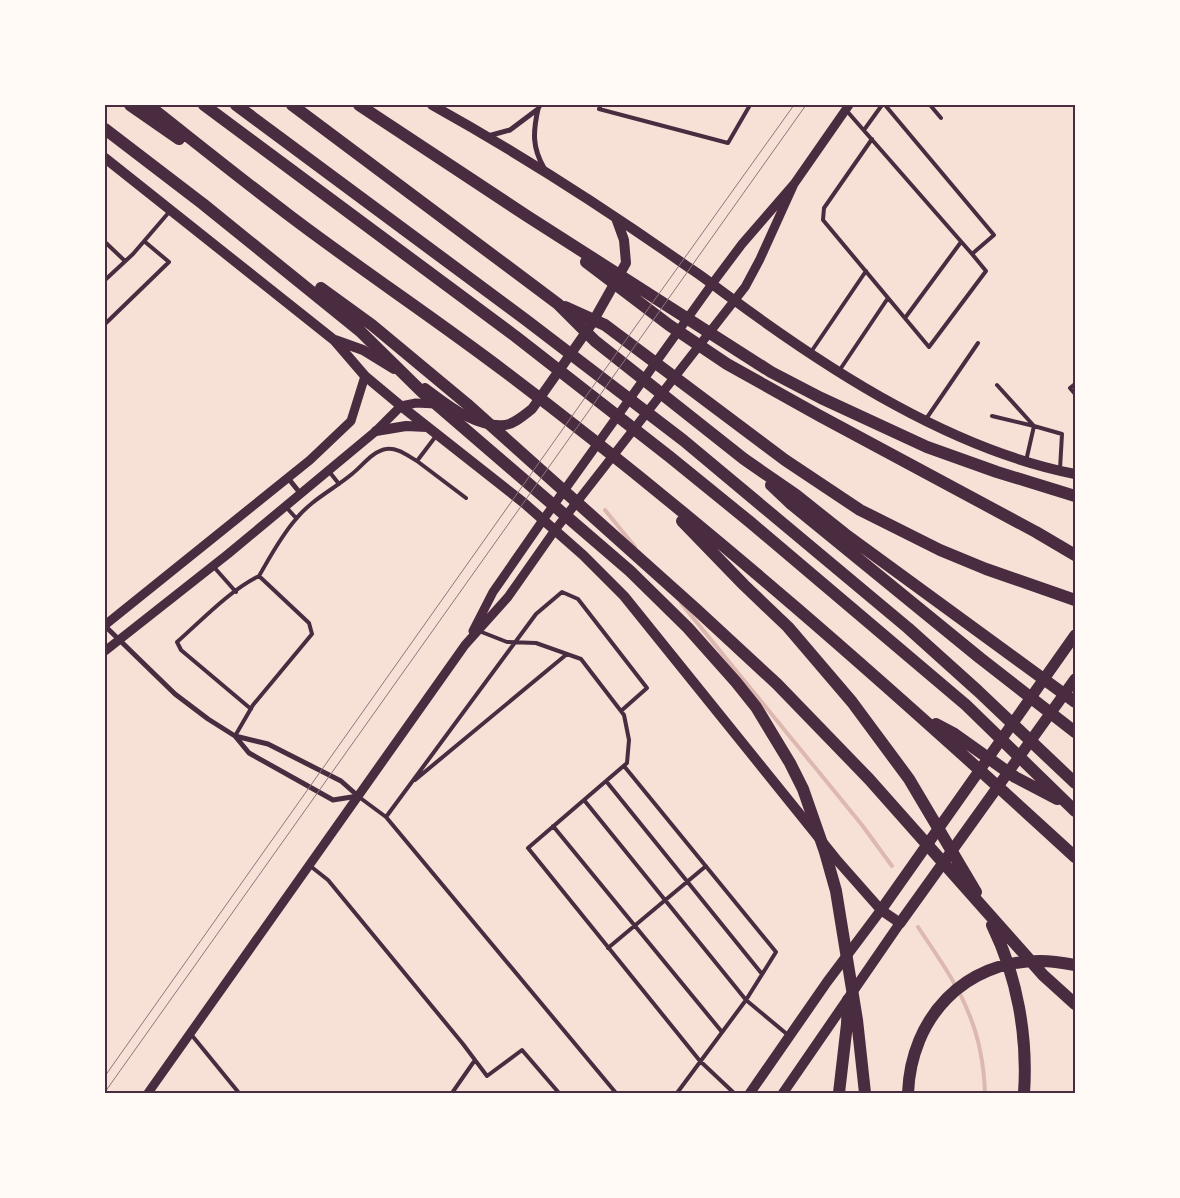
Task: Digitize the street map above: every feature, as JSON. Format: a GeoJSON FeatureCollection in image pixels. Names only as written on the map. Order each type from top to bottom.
{"type":"FeatureCollection","features":[{"type":"Feature","properties":{"kind":"highway"},"geometry":{"type":"LineString","coordinates":[[130,105],[288,215],[504,371],[642,480],[754,571],[918,715],[1075,857]]}},
{"type":"Feature","properties":{"kind":"highway"},"geometry":{"type":"LineString","coordinates":[[148,105],[288,215]]}},
{"type":"Feature","properties":{"kind":"highway"},"geometry":{"type":"LineString","coordinates":[[204,105],[515,336],[670,457],[966,705],[1075,812]]}},
{"type":"Feature","properties":{"kind":"highway"},"geometry":{"type":"LineString","coordinates":[[236,105],[526,320],[683,440],[908,628],[978,690],[1075,783]]}},
{"type":"Feature","properties":{"kind":"highway"},"geometry":{"type":"LineString","coordinates":[[292,105],[558,304],[595,341],[744,459],[796,495],[845,534],[1075,702]]}},
{"type":"Feature","properties":{"kind":"highway"},"geometry":{"type":"LineString","coordinates":[[359,105],[527,216],[771,372],[821,398],[926,447],[997,472],[1075,496]]}},
{"type":"Feature","properties":{"kind":"highway"},"geometry":{"type":"LineString","coordinates":[[105,129],[203,204],[360,331],[422,392],[630,571],[688,628],[736,682],[777,739],[790,763],[803,789],[825,852],[836,891],[857,1020],[865,1093]]}},
{"type":"Feature","properties":{"kind":"highway"},"geometry":{"type":"LineString","coordinates":[[203,204],[372,325],[467,404],[697,610],[813,720],[888,801],[1024,955],[1075,1004]]}},
{"type":"Feature","properties":{"kind":"highway"},"geometry":{"type":"LineString","coordinates":[[527,216],[646,308],[727,364],[1075,555]]}},
{"type":"Feature","properties":{"kind":"highway"},"geometry":{"type":"LineString","coordinates":[[558,304],[605,325],[785,460],[860,510],[940,550],[986,569],[1075,600]]}},
{"type":"Feature","properties":{"kind":"highway"},"geometry":{"type":"LineString","coordinates":[[744,459],[790,503],[980,658],[1075,732]]}},
{"type":"Feature","properties":{"kind":"highway"},"geometry":{"type":"LineString","coordinates":[[642,480],[805,646],[852,702],[909,779],[971,882],[1000,941],[1010,968],[1017,995],[1024,1045],[1024,1093]]}},
{"type":"Feature","properties":{"kind":"highway"},"geometry":{"type":"LineString","coordinates":[[918,715],[953,734],[1015,777],[1075,807]]}},
{"type":"Feature","properties":{"kind":"highway"},"geometry":{"type":"LineString","coordinates":[[908,1093],[912,1062],[919,1037],[933,1015],[960,987],[979,974],[1012,964],[1043,961],[1075,965]]}},
{"type":"Feature","properties":{"kind":"highway"},"geometry":{"type":"LineString","coordinates":[[838,1093],[847,1024],[849,972]]}},
{"type":"Feature","properties":{"kind":"main road"},"geometry":{"type":"LineString","coordinates":[[432,105],[487,136],[616,218],[839,372],[925,421],[974,443],[1026,462],[1075,474]]}},
{"type":"Feature","properties":{"kind":"main road"},"geometry":{"type":"LineString","coordinates":[[105,158],[334,340],[365,376],[400,406],[524,502],[583,555],[624,596],[836,859],[881,910],[900,923]]}},
{"type":"Feature","properties":{"kind":"main road"},"geometry":{"type":"LineString","coordinates":[[334,340],[363,350],[425,387],[459,412],[482,423],[506,425],[532,409],[591,325],[626,263],[624,240],[616,218]]}},
{"type":"Feature","properties":{"kind":"main road"},"geometry":{"type":"LineString","coordinates":[[376,431],[406,426],[433,431]]}},
{"type":"Feature","properties":{"kind":"main road"},"geometry":{"type":"LineString","coordinates":[[750,1093],[1075,635]]}},
{"type":"Feature","properties":{"kind":"main road"},"geometry":{"type":"LineString","coordinates":[[783,1093],[900,923],[1075,679]]}},
{"type":"Feature","properties":{"kind":"street"},"geometry":{"type":"LineString","coordinates":[[487,136],[510,130],[539,107]]}},
{"type":"Feature","properties":{"kind":"street"},"geometry":{"type":"LineString","coordinates":[[539,107],[533,130],[534,141],[537,157],[546,173]]}},
{"type":"Feature","properties":{"kind":"street"},"geometry":{"type":"LineString","coordinates":[[148,1093],[465,645],[494,592],[544,520],[712,284],[742,244],[794,184],[847,107]]}},
{"type":"Feature","properties":{"kind":"street"},"geometry":{"type":"LineString","coordinates":[[465,645],[508,597],[555,530],[735,301],[760,259],[794,184]]}},
{"type":"Feature","properties":{"kind":"street"},"geometry":{"type":"LineString","coordinates":[[358,796],[341,781],[268,744],[235,736],[208,720],[175,694],[105,625],[310,460],[351,421],[365,376]]}},
{"type":"Feature","properties":{"kind":"street"},"geometry":{"type":"LineString","coordinates":[[105,651],[213,566],[376,431],[400,406],[416,403],[447,404]]}},
{"type":"Feature","properties":{"kind":"street"},"geometry":{"type":"LineString","coordinates":[[288,478],[300,493]]}},
{"type":"Feature","properties":{"kind":"street"},"geometry":{"type":"LineString","coordinates":[[235,736],[249,753],[333,800],[358,796]]}},
{"type":"Feature","properties":{"kind":"lane"},"geometry":{"type":"LineString","coordinates":[[601,105],[599,109],[728,143],[750,105]]}},
{"type":"Feature","properties":{"kind":"lane"},"geometry":{"type":"LineString","coordinates":[[864,130],[884,105],[994,235],[972,254]]}},
{"type":"Feature","properties":{"kind":"lane"},"geometry":{"type":"LineString","coordinates":[[930,105],[941,118]]}},
{"type":"Feature","properties":{"kind":"lane"},"geometry":{"type":"LineString","coordinates":[[847,107],[864,130],[872,139],[961,242],[972,254],[986,272],[929,347],[823,220],[824,208],[872,139]]}},
{"type":"Feature","properties":{"kind":"lane"},"geometry":{"type":"LineString","coordinates":[[105,280],[144,241],[171,210]]}},
{"type":"Feature","properties":{"kind":"lane"},"geometry":{"type":"LineString","coordinates":[[105,324],[169,262],[144,241]]}},
{"type":"Feature","properties":{"kind":"lane"},"geometry":{"type":"LineString","coordinates":[[105,242],[125,261]]}},
{"type":"Feature","properties":{"kind":"lane"},"geometry":{"type":"LineString","coordinates":[[905,318],[961,242]]}},
{"type":"Feature","properties":{"kind":"lane"},"geometry":{"type":"LineString","coordinates":[[811,353],[866,271]]}},
{"type":"Feature","properties":{"kind":"lane"},"geometry":{"type":"LineString","coordinates":[[839,372],[888,298]]}},
{"type":"Feature","properties":{"kind":"lane"},"geometry":{"type":"LineString","coordinates":[[925,421],[978,344]]}},
{"type":"Feature","properties":{"kind":"lane"},"geometry":{"type":"LineString","coordinates":[[1075,384],[1070,388],[1075,394]]}},
{"type":"Feature","properties":{"kind":"lane"},"geometry":{"type":"LineString","coordinates":[[997,385],[1034,426]]}},
{"type":"Feature","properties":{"kind":"lane"},"geometry":{"type":"LineString","coordinates":[[992,416],[1062,434],[1060,471]]}},
{"type":"Feature","properties":{"kind":"lane"},"geometry":{"type":"LineString","coordinates":[[1026,462],[1034,426]]}},
{"type":"Feature","properties":{"kind":"lane"},"geometry":{"type":"LineString","coordinates":[[417,461],[433,431]]}},
{"type":"Feature","properties":{"kind":"lane"},"geometry":{"type":"LineString","coordinates":[[251,709],[181,650],[177,642],[249,581],[259,576],[296,518],[378,452],[387,448],[417,461],[466,498]]}},
{"type":"Feature","properties":{"kind":"lane"},"geometry":{"type":"LineString","coordinates":[[328,470],[339,484]]}},
{"type":"Feature","properties":{"kind":"lane"},"geometry":{"type":"LineString","coordinates":[[285,505],[296,518]]}},
{"type":"Feature","properties":{"kind":"lane"},"geometry":{"type":"LineString","coordinates":[[213,566],[236,592]]}},
{"type":"Feature","properties":{"kind":"lane"},"geometry":{"type":"LineString","coordinates":[[235,736],[251,709],[312,634],[309,622],[259,576]]}},
{"type":"Feature","properties":{"kind":"lane"},"geometry":{"type":"LineString","coordinates":[[386,817],[514,642],[536,614],[562,592],[578,599],[647,688],[621,711]]}},
{"type":"Feature","properties":{"kind":"lane"},"geometry":{"type":"LineString","coordinates":[[478,631],[507,642],[536,643],[581,659],[624,715],[629,740],[627,763],[528,848],[700,1061],[734,1093]]}},
{"type":"Feature","properties":{"kind":"lane"},"geometry":{"type":"LineString","coordinates":[[409,785],[567,654]]}},
{"type":"Feature","properties":{"kind":"lane"},"geometry":{"type":"LineString","coordinates":[[624,766],[776,952],[746,1000],[677,1093]]}},
{"type":"Feature","properties":{"kind":"lane"},"geometry":{"type":"LineString","coordinates":[[606,781],[762,974]]}},
{"type":"Feature","properties":{"kind":"lane"},"geometry":{"type":"LineString","coordinates":[[358,796],[386,817],[616,1093]]}},
{"type":"Feature","properties":{"kind":"lane"},"geometry":{"type":"LineString","coordinates":[[584,800],[746,1000],[790,1037]]}},
{"type":"Feature","properties":{"kind":"lane"},"geometry":{"type":"LineString","coordinates":[[553,826],[722,1032]]}},
{"type":"Feature","properties":{"kind":"lane"},"geometry":{"type":"LineString","coordinates":[[309,865],[328,880],[487,1076],[522,1050],[559,1093]]}},
{"type":"Feature","properties":{"kind":"lane"},"geometry":{"type":"LineString","coordinates":[[608,948],[706,866]]}},
{"type":"Feature","properties":{"kind":"lane"},"geometry":{"type":"LineString","coordinates":[[190,1033],[239,1093]]}},
{"type":"Feature","properties":{"kind":"lane"},"geometry":{"type":"LineString","coordinates":[[452,1093],[475,1060]]}},
{"type":"Feature","properties":{"kind":"waterway"},"geometry":{"type":"LineString","coordinates":[[605,510],[635,547]]}},
{"type":"Feature","properties":{"kind":"waterway"},"geometry":{"type":"LineString","coordinates":[[681,603],[862,825],[892,866]]}},
{"type":"Feature","properties":{"kind":"waterway"},"geometry":{"type":"LineString","coordinates":[[918,927],[952,980],[969,1014],[980,1052],[985,1093]]}},
{"type":"Feature","properties":{"kind":"tram line"},"geometry":{"type":"LineString","coordinates":[[105,1076],[794,105]]}},
{"type":"Feature","properties":{"kind":"tram line"},"geometry":{"type":"LineString","coordinates":[[105,1092],[806,105]]}}]}
